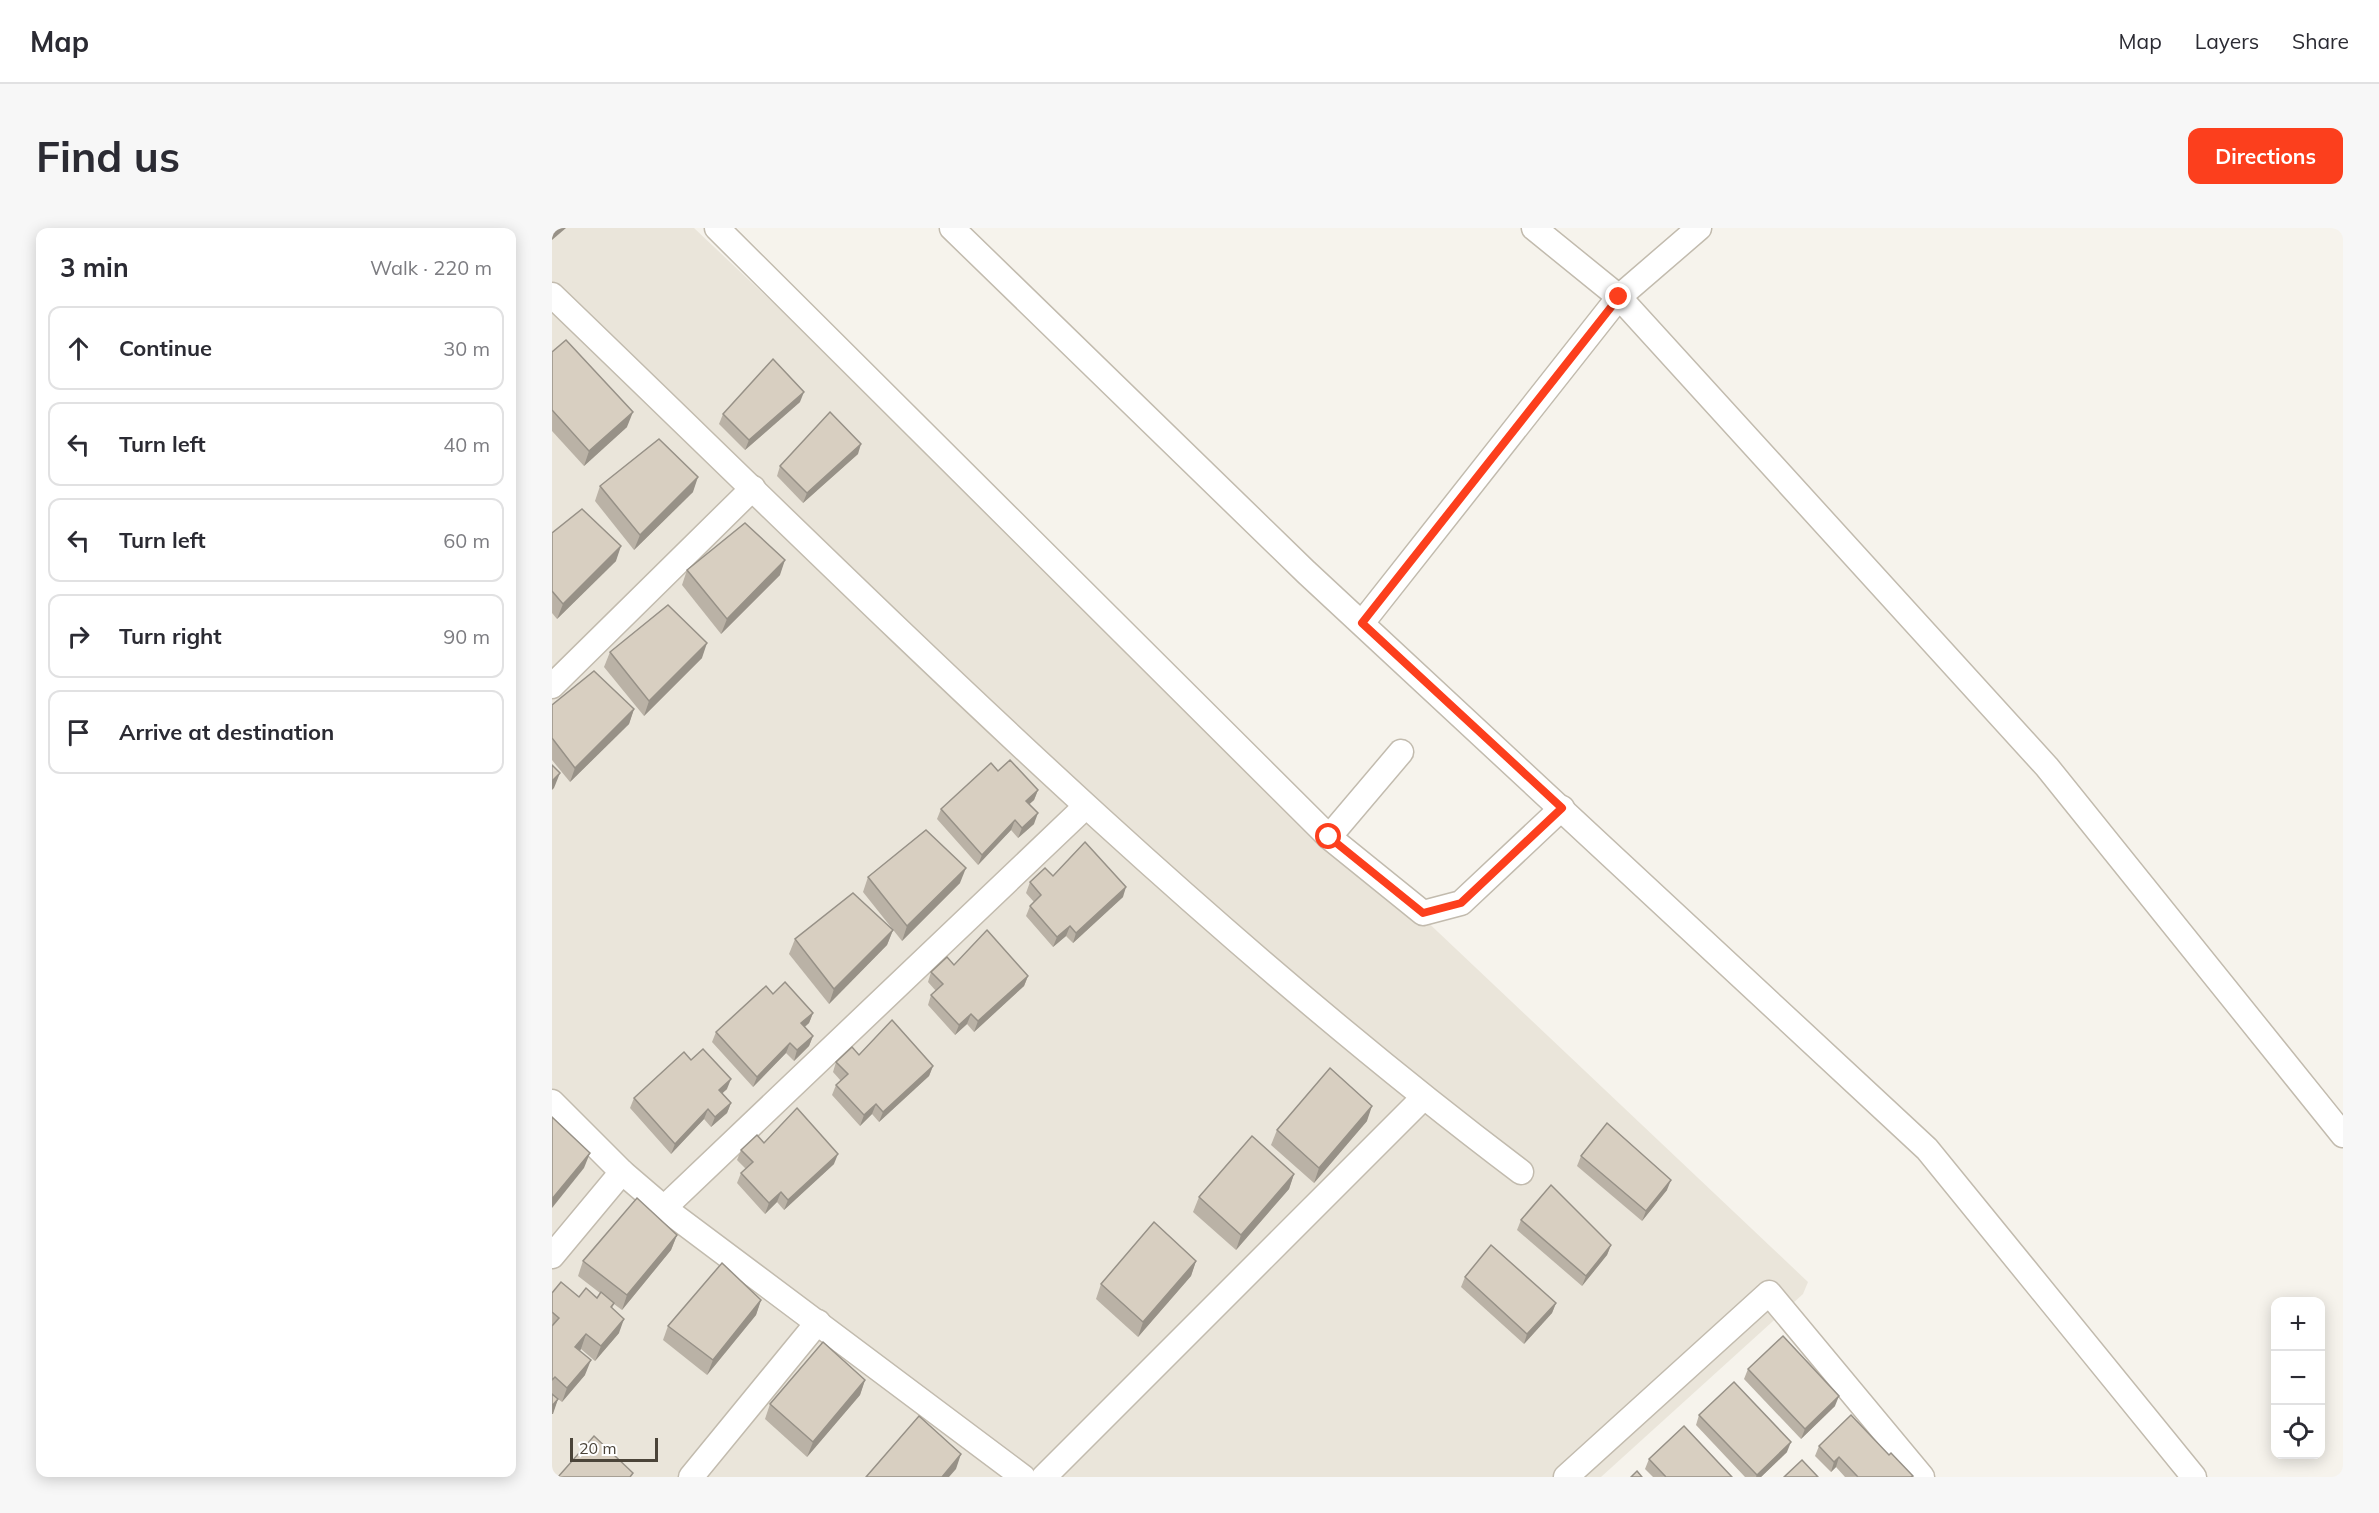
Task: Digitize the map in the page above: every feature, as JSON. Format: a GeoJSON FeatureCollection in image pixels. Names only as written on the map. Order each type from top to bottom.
{"type":"FeatureCollection","features":[{"type":"Feature","properties":{"kind":"street"},"geometry":{"type":"LineString","coordinates":[[717,228],[1329,837],[1423,913],[1461,903],[1562,808]]}},
{"type":"Feature","properties":{"kind":"street"},"geometry":{"type":"LineString","coordinates":[[952,228],[1362,623],[1927,1149],[2194,1477]]}},
{"type":"Feature","properties":{"kind":"street"},"geometry":{"type":"LineString","coordinates":[[1534,228],[1619,297],[2047,767],[2343,1135]]}},
{"type":"Feature","properties":{"kind":"street"},"geometry":{"type":"LineString","coordinates":[[1362,623],[1619,297],[1699,228]]}},
{"type":"Feature","properties":{"kind":"street"},"geometry":{"type":"LineString","coordinates":[[552,295],[1085,807],[1423,1098],[1521,1172]]}},
{"type":"Feature","properties":{"kind":"street"},"geometry":{"type":"LineString","coordinates":[[552,686],[753,488]]}},
{"type":"Feature","properties":{"kind":"street"},"geometry":{"type":"LineString","coordinates":[[1329,837],[1401,752]]}},
{"type":"Feature","properties":{"kind":"street"},"geometry":{"type":"LineString","coordinates":[[664,1208],[1085,807]]}},
{"type":"Feature","properties":{"kind":"street"},"geometry":{"type":"LineString","coordinates":[[1044,1477],[1423,1098]]}},
{"type":"Feature","properties":{"kind":"street"},"geometry":{"type":"LineString","coordinates":[[552,1102],[622,1172],[664,1208],[1023,1477]]}},
{"type":"Feature","properties":{"kind":"street"},"geometry":{"type":"LineString","coordinates":[[552,1257],[622,1172]]}},
{"type":"Feature","properties":{"kind":"street"},"geometry":{"type":"LineString","coordinates":[[1566,1477],[1769,1293],[1922,1477]]}},
{"type":"Feature","properties":{"kind":"street"},"geometry":{"type":"LineString","coordinates":[[691,1477],[818,1322]]}},
{"type":"Feature","properties":{"kind":"shaded area"},"geometry":{"type":"Polygon","coordinates":[[[552,228],[694,228],[1808,1282],[1803,1294],[1601,1477],[552,1477],[552,228]]]}},
{"type":"Feature","properties":{"kind":"building"},"geometry":{"type":"Polygon","coordinates":[[[566,340],[633,412],[589,451],[552,410],[552,352],[566,340]]]}},
{"type":"Feature","properties":{"kind":"building"},"geometry":{"type":"Polygon","coordinates":[[[773,359],[804,392],[749,440],[723,414],[773,359]]]}},
{"type":"Feature","properties":{"kind":"building"},"geometry":{"type":"Polygon","coordinates":[[[830,412],[861,444],[807,493],[780,466],[830,412]]]}},
{"type":"Feature","properties":{"kind":"building"},"geometry":{"type":"Polygon","coordinates":[[[659,439],[698,477],[640,535],[600,486],[659,439]]]}},
{"type":"Feature","properties":{"kind":"building"},"geometry":{"type":"Polygon","coordinates":[[[582,509],[621,546],[563,604],[552,591],[552,533],[582,509]]]}},
{"type":"Feature","properties":{"kind":"building"},"geometry":{"type":"Polygon","coordinates":[[[745,523],[785,560],[727,619],[687,570],[745,523]]]}},
{"type":"Feature","properties":{"kind":"building"},"geometry":{"type":"Polygon","coordinates":[[[668,605],[707,643],[649,701],[610,652],[668,605]]]}},
{"type":"Feature","properties":{"kind":"building"},"geometry":{"type":"Polygon","coordinates":[[[594,671],[634,709],[575,768],[552,738],[552,705],[594,671]]]}},
{"type":"Feature","properties":{"kind":"building"},"geometry":{"type":"Polygon","coordinates":[[[1010,760],[1038,790],[1026,801],[1038,813],[1022,828],[1015,820],[982,855],[941,809],[991,763],[998,771],[1010,760]]]}},
{"type":"Feature","properties":{"kind":"building"},"geometry":{"type":"Polygon","coordinates":[[[552,765],[560,773],[552,781],[552,765]]]}},
{"type":"Feature","properties":{"kind":"building"},"geometry":{"type":"Polygon","coordinates":[[[926,830],[966,868],[907,926],[868,877],[926,830]]]}},
{"type":"Feature","properties":{"kind":"building"},"geometry":{"type":"Polygon","coordinates":[[[1085,842],[1126,887],[1076,933],[1070,926],[1057,937],[1030,906],[1041,895],[1030,882],[1045,868],[1053,876],[1085,842]]]}},
{"type":"Feature","properties":{"kind":"building"},"geometry":{"type":"Polygon","coordinates":[[[853,893],[893,930],[834,989],[795,939],[853,893]]]}},
{"type":"Feature","properties":{"kind":"building"},"geometry":{"type":"Polygon","coordinates":[[[987,930],[1028,976],[978,1021],[971,1014],[959,1025],[931,995],[943,984],[931,972],[947,957],[954,965],[987,930]]]}},
{"type":"Feature","properties":{"kind":"building"},"geometry":{"type":"Polygon","coordinates":[[[785,982],[813,1013],[801,1023],[813,1036],[797,1050],[790,1043],[757,1077],[716,1032],[766,986],[773,994],[785,982]]]}},
{"type":"Feature","properties":{"kind":"building"},"geometry":{"type":"Polygon","coordinates":[[[892,1020],[933,1066],[883,1112],[876,1104],[864,1115],[836,1085],[848,1074],[836,1062],[852,1047],[859,1055],[892,1020]]]}},
{"type":"Feature","properties":{"kind":"building"},"geometry":{"type":"Polygon","coordinates":[[[703,1049],[731,1079],[719,1090],[731,1103],[715,1117],[708,1109],[675,1144],[634,1098],[684,1052],[691,1060],[703,1049]]]}},
{"type":"Feature","properties":{"kind":"building"},"geometry":{"type":"Polygon","coordinates":[[[1330,1068],[1372,1106],[1319,1168],[1277,1130],[1330,1068]]]}},
{"type":"Feature","properties":{"kind":"building"},"geometry":{"type":"Polygon","coordinates":[[[797,1108],[838,1154],[788,1200],[781,1192],[769,1203],[741,1173],[753,1162],[741,1150],[757,1135],[764,1143],[797,1108]]]}},
{"type":"Feature","properties":{"kind":"building"},"geometry":{"type":"Polygon","coordinates":[[[552,1117],[590,1153],[552,1199],[552,1117]]]}},
{"type":"Feature","properties":{"kind":"building"},"geometry":{"type":"Polygon","coordinates":[[[1607,1123],[1671,1180],[1646,1211],[1581,1156],[1607,1123]]]}},
{"type":"Feature","properties":{"kind":"building"},"geometry":{"type":"Polygon","coordinates":[[[1252,1136],[1294,1174],[1241,1235],[1199,1197],[1252,1136]]]}},
{"type":"Feature","properties":{"kind":"building"},"geometry":{"type":"Polygon","coordinates":[[[1551,1185],[1611,1245],[1586,1276],[1521,1220],[1551,1185]]]}},
{"type":"Feature","properties":{"kind":"building"},"geometry":{"type":"Polygon","coordinates":[[[637,1198],[677,1235],[627,1295],[583,1261],[637,1198]]]}},
{"type":"Feature","properties":{"kind":"building"},"geometry":{"type":"Polygon","coordinates":[[[1154,1222],[1196,1261],[1143,1322],[1101,1284],[1154,1222]]]}},
{"type":"Feature","properties":{"kind":"building"},"geometry":{"type":"Polygon","coordinates":[[[1491,1245],[1556,1303],[1527,1334],[1465,1277],[1491,1245]]]}},
{"type":"Feature","properties":{"kind":"building"},"geometry":{"type":"Polygon","coordinates":[[[722,1263],[761,1300],[713,1360],[668,1326],[722,1263]]]}},
{"type":"Feature","properties":{"kind":"building"},"geometry":{"type":"Polygon","coordinates":[[[561,1282],[579,1297],[586,1288],[597,1298],[601,1292],[614,1303],[611,1307],[624,1319],[601,1346],[586,1334],[575,1347],[591,1360],[567,1388],[555,1377],[552,1380],[552,1326],[559,1318],[552,1312],[552,1293],[561,1282]]]}},
{"type":"Feature","properties":{"kind":"building"},"geometry":{"type":"Polygon","coordinates":[[[1783,1336],[1839,1396],[1805,1429],[1748,1369],[1783,1336]]]}},
{"type":"Feature","properties":{"kind":"building"},"geometry":{"type":"Polygon","coordinates":[[[823,1342],[865,1380],[813,1442],[770,1404],[823,1342]]]}},
{"type":"Feature","properties":{"kind":"building"},"geometry":{"type":"Polygon","coordinates":[[[1734,1382],[1791,1442],[1757,1475],[1699,1415],[1734,1382]]]}},
{"type":"Feature","properties":{"kind":"building"},"geometry":{"type":"Polygon","coordinates":[[[552,1394],[558,1399],[552,1406],[552,1394]]]}},
{"type":"Feature","properties":{"kind":"building"},"geometry":{"type":"Polygon","coordinates":[[[1851,1415],[1889,1455],[1891,1453],[1913,1476],[1858,1477],[1839,1457],[1834,1462],[1819,1446],[1851,1415]]]}},
{"type":"Feature","properties":{"kind":"building"},"geometry":{"type":"Polygon","coordinates":[[[919,1416],[961,1454],[942,1477],[866,1477],[919,1416]]]}},
{"type":"Feature","properties":{"kind":"building"},"geometry":{"type":"Polygon","coordinates":[[[1684,1426],[1732,1477],[1666,1477],[1649,1459],[1684,1426]]]}},
{"type":"Feature","properties":{"kind":"building"},"geometry":{"type":"Polygon","coordinates":[[[594,1436],[633,1473],[630,1477],[558,1477],[594,1436]]]}},
{"type":"Feature","properties":{"kind":"building"},"geometry":{"type":"Polygon","coordinates":[[[1802,1460],[1818,1477],[1784,1477],[1802,1460]]]}},
{"type":"Feature","properties":{"kind":"building"},"geometry":{"type":"Polygon","coordinates":[[[1637,1471],[1642,1477],[1631,1477],[1637,1471]]]}},
{"type":"Feature","properties":{"kind":"route"},"geometry":{"type":"LineString","coordinates":[[1329,837],[1423,913],[1461,903],[1562,808],[1362,623],[1619,297]]}}]}
